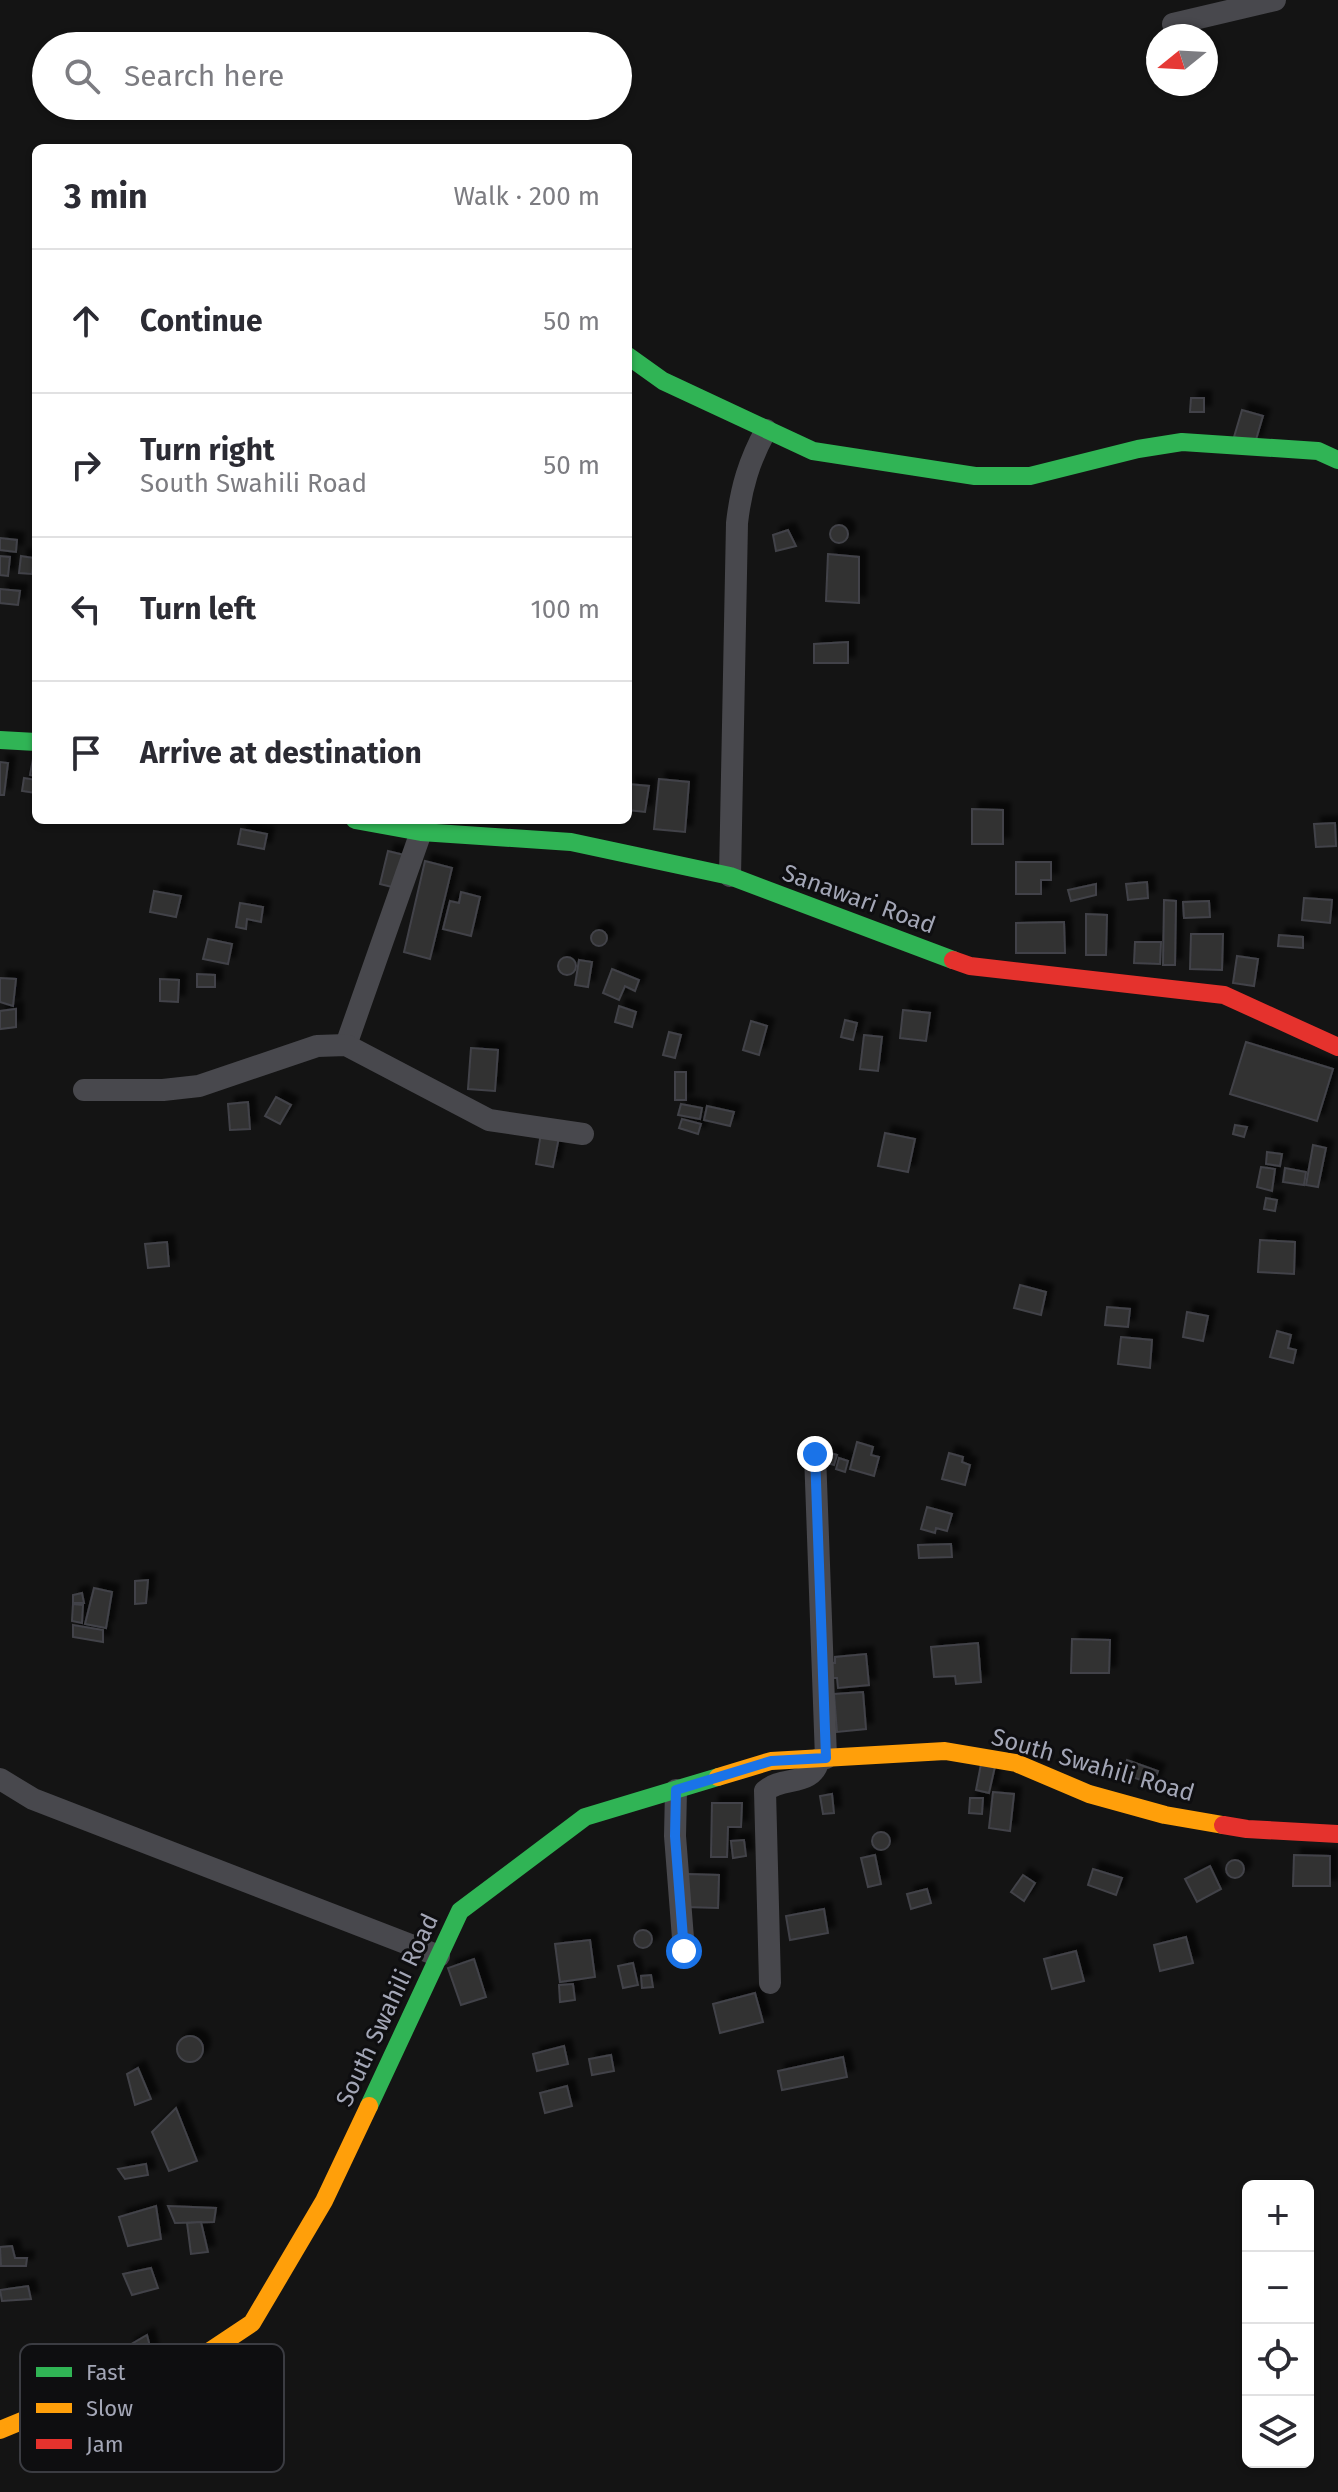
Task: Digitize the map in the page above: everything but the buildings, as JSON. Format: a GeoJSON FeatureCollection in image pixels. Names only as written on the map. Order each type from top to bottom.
{"type":"FeatureCollection","features":[{"type":"Feature","properties":{"kind":"street"},"geometry":{"type":"LineString","coordinates":[[1173,24],[1275,0]]}},
{"type":"Feature","properties":{"kind":"street"},"geometry":{"type":"LineString","coordinates":[[632,359],[663,381],[787,441],[824,453],[1000,478],[1042,473],[1138,449],[1182,442],[1318,451],[1338,460]]}},
{"type":"Feature","properties":{"kind":"street"},"geometry":{"type":"LineString","coordinates":[[730,876],[737,523],[747,470],[766,430]]}},
{"type":"Feature","properties":{"kind":"street"},"geometry":{"type":"LineString","coordinates":[[0,740],[32,742]]}},
{"type":"Feature","properties":{"kind":"street","name":"Sanawari Road"},"geometry":{"type":"LineString","coordinates":[[377,824],[421,832],[571,842],[730,876],[970,966],[1224,995],[1338,1047]]}},
{"type":"Feature","properties":{"kind":"street"},"geometry":{"type":"LineString","coordinates":[[346,1045],[421,832]]}},
{"type":"Feature","properties":{"kind":"street"},"geometry":{"type":"LineString","coordinates":[[84,1090],[163,1090],[199,1086],[317,1046],[346,1045],[489,1120],[583,1134]]}},
{"type":"Feature","properties":{"kind":"street"},"geometry":{"type":"LineString","coordinates":[[770,1983],[765,1791],[770,1786],[811,1775],[822,1759],[815,1454]]}},
{"type":"Feature","properties":{"kind":"street","name":"South Swahili Road"},"geometry":{"type":"LineString","coordinates":[[220,2344],[252,2323],[324,2201],[460,1911],[585,1817],[771,1761],[945,1751],[1016,1763],[1089,1794],[1165,1815],[1247,1829],[1338,1834]]}},
{"type":"Feature","properties":{"kind":"street"},"geometry":{"type":"LineString","coordinates":[[0,1779],[33,1799],[439,1956]]}},
{"type":"Feature","properties":{"kind":"street"},"geometry":{"type":"LineString","coordinates":[[676,1790],[675,1836],[684,1951]]}},
{"type":"Feature","properties":{"kind":"street","name":"South Swahili Road"},"geometry":{"type":"LineString","coordinates":[[0,2430],[20,2422]]}},
{"type":"Feature","properties":{"kind":"traffic: fast"},"geometry":{"type":"LineString","coordinates":[[632,359],[663,381],[813,451],[975,476],[1030,476],[1138,449],[1182,442],[1318,451],[1338,460]]}},
{"type":"Feature","properties":{"kind":"traffic: fast"},"geometry":{"type":"LineString","coordinates":[[0,740],[32,742]]}},
{"type":"Feature","properties":{"kind":"traffic: fast"},"geometry":{"type":"LineString","coordinates":[[377,824],[421,832],[571,842],[730,876],[953,960]]}},
{"type":"Feature","properties":{"kind":"traffic: fast"},"geometry":{"type":"LineString","coordinates":[[369,2106],[460,1911],[585,1817],[718,1777]]}},
{"type":"Feature","properties":{"kind":"traffic: slow"},"geometry":{"type":"LineString","coordinates":[[718,1777],[771,1761],[945,1751],[1016,1763],[1089,1794],[1165,1815],[1223,1825]]}},
{"type":"Feature","properties":{"kind":"traffic: slow"},"geometry":{"type":"LineString","coordinates":[[220,2344],[252,2323],[324,2201],[369,2106]]}},
{"type":"Feature","properties":{"kind":"traffic: slow"},"geometry":{"type":"LineString","coordinates":[[0,2430],[20,2422]]}},
{"type":"Feature","properties":{"kind":"traffic: jam"},"geometry":{"type":"LineString","coordinates":[[953,960],[970,966],[1224,995],[1338,1047]]}},
{"type":"Feature","properties":{"kind":"traffic: jam"},"geometry":{"type":"LineString","coordinates":[[1223,1825],[1338,1834]]}},
{"type":"Feature","properties":{"kind":"route"},"geometry":{"type":"LineString","coordinates":[[684,1951],[675,1836],[676,1790],[771,1761],[826,1758],[815,1454]]}}]}
